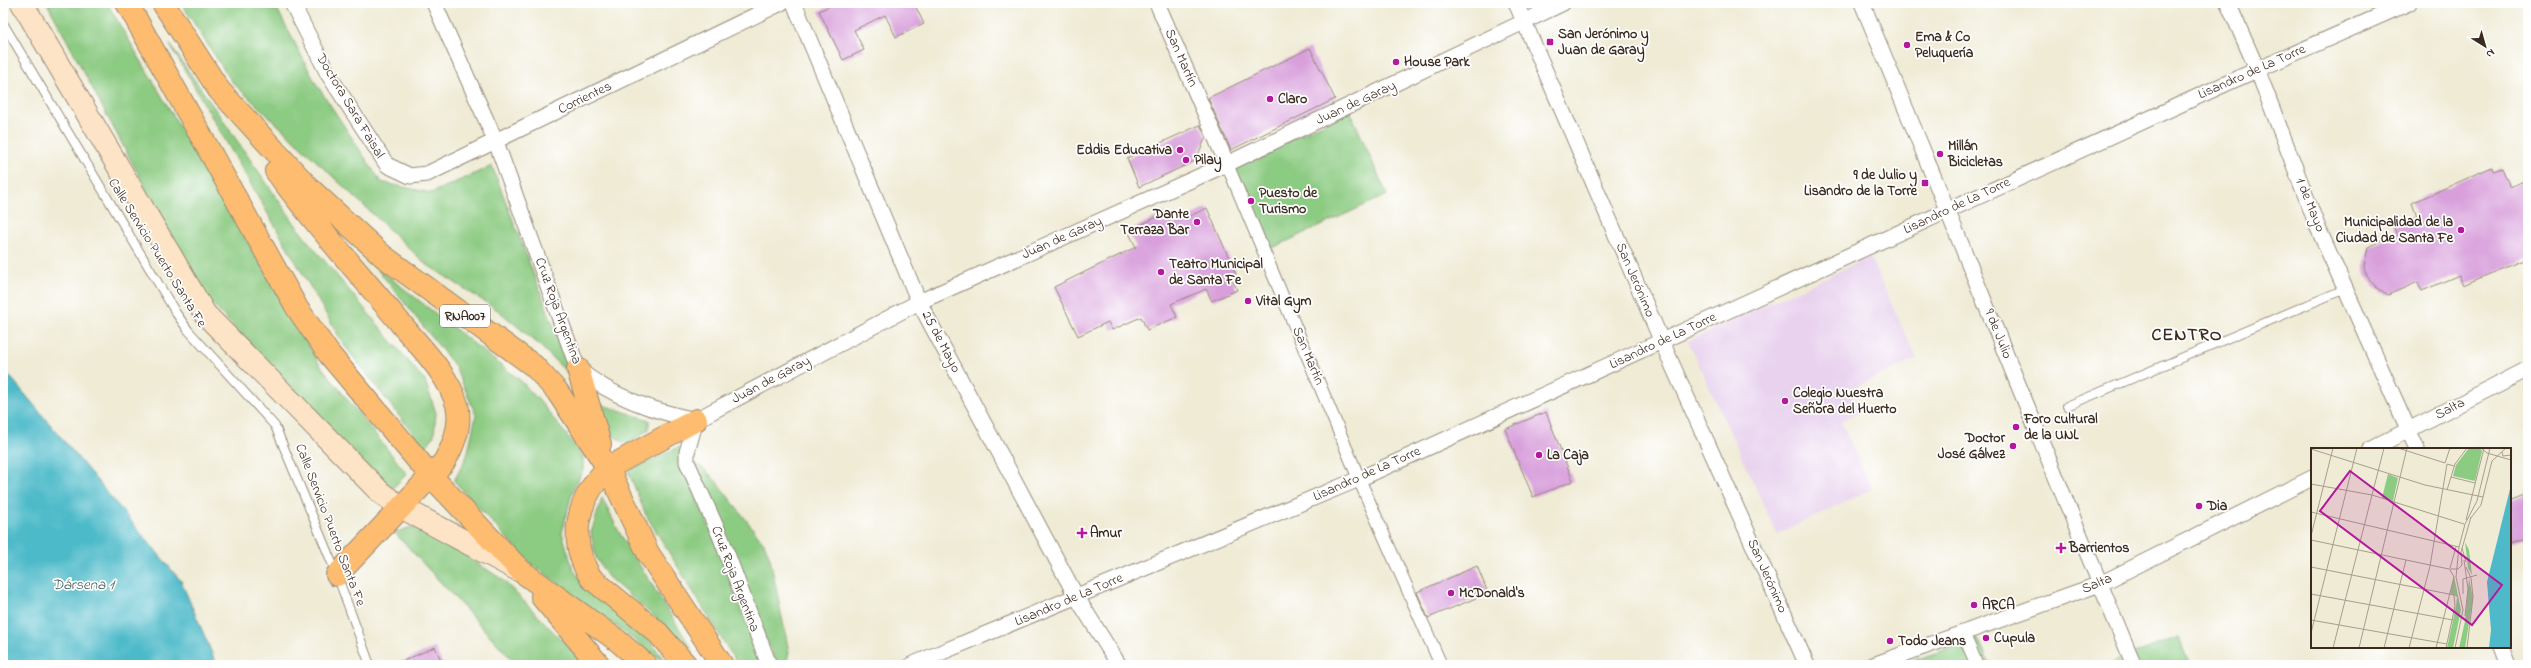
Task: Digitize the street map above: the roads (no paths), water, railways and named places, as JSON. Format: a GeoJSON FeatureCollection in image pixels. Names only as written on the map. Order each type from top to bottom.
{"type":"FeatureCollection","features":[{"type":"Feature","properties":{"kind":"highway"},"geometry":{"type":"LineString","coordinates":[[127,3],[297,308],[329,354],[431,476],[521,571],[599,665]]}},
{"type":"Feature","properties":{"kind":"highway","name":"RNA007"},"geometry":{"type":"LineString","coordinates":[[163,3],[219,90],[309,188],[377,250],[534,366],[557,391],[608,468],[648,553],[722,665]]}},
{"type":"Feature","properties":{"kind":"highway"},"geometry":{"type":"LineString","coordinates":[[219,90],[304,208],[441,372],[457,405],[458,424],[453,447],[444,462],[337,574]]}},
{"type":"Feature","properties":{"kind":"highway"},"geometry":{"type":"LineString","coordinates":[[578,369],[608,468]]}},
{"type":"Feature","properties":{"kind":"highway"},"geometry":{"type":"LineString","coordinates":[[686,665],[658,633],[600,588],[583,566],[578,543],[580,507],[596,479],[608,468],[696,420]]}},
{"type":"Feature","properties":{"kind":"highway"},"geometry":{"type":"LineString","coordinates":[[521,571],[618,641],[646,665]]}},
{"type":"Feature","properties":{"kind":"main road"},"geometry":{"type":"LineString","coordinates":[[22,3],[206,314],[381,493],[401,508],[521,571]]}},
{"type":"Feature","properties":{"kind":"street","name":"Doctora Sara Faisal"},"geometry":{"type":"LineString","coordinates":[[292,3],[328,74],[387,165]]}},
{"type":"Feature","properties":{"kind":"street","name":"Cruz Roja Argentina"},"geometry":{"type":"LineString","coordinates":[[434,3],[496,142],[578,369],[598,385],[615,394],[671,415],[696,420],[687,452],[687,462],[721,538],[769,665]]}},
{"type":"Feature","properties":{"kind":"street","name":"Corrientes"},"geometry":{"type":"LineString","coordinates":[[387,165],[410,176],[427,174],[781,3]]}},
{"type":"Feature","properties":{"kind":"street","name":"25 de Mayo"},"geometry":{"type":"LineString","coordinates":[[794,3],[919,302],[1076,596],[1119,665]]}},
{"type":"Feature","properties":{"kind":"street","name":"San Martín"},"geometry":{"type":"LineString","coordinates":[[1157,3],[1228,164],[1359,478],[1441,665]]}},
{"type":"Feature","properties":{"kind":"street","name":"San Jerónimo"},"geometry":{"type":"LineString","coordinates":[[1516,3],[1662,342],[1807,665]]}},
{"type":"Feature","properties":{"kind":"street","name":"Juan de Garay"},"geometry":{"type":"LineString","coordinates":[[696,420],[919,302],[1228,164],[1563,3]]}},
{"type":"Feature","properties":{"kind":"street","name":"9 de Julio"},"geometry":{"type":"LineString","coordinates":[[1862,3],[2134,665]]}},
{"type":"Feature","properties":{"kind":"street","name":"1 de Mayo"},"geometry":{"type":"LineString","coordinates":[[2228,3],[2257,69],[2318,228],[2417,448]]}},
{"type":"Feature","properties":{"kind":"street","name":"Lisandro de La Torre"},"geometry":{"type":"LineString","coordinates":[[911,665],[1359,478],[1662,342],[2257,69],[2409,3]]}},
{"type":"Feature","properties":{"kind":"street","name":"Salta"},"geometry":{"type":"LineString","coordinates":[[2373,448],[2528,369]]}},
{"type":"Feature","properties":{"kind":"street","name":"Salta"},"geometry":{"type":"LineString","coordinates":[[1873,665],[2100,584],[2311,478]]}},
{"type":"Feature","properties":{"kind":"street"},"geometry":{"type":"LineString","coordinates":[[1963,633],[1977,665]]}},
{"type":"Feature","properties":{"kind":"street"},"geometry":{"type":"LineString","coordinates":[[2502,648],[2509,665]]}},
{"type":"Feature","properties":{"kind":"lane","name":"Calle Servicio Puerto Santa Fe"},"geometry":{"type":"LineString","coordinates":[[3,23],[176,313],[188,330],[275,426],[337,574],[370,665]]}},
{"type":"Feature","properties":{"kind":"lane"},"geometry":{"type":"LineString","coordinates":[[2067,406],[2345,289]]}},
{"type":"Feature","properties":{"kind":"water","name":"Dársena 1"},"geometry":{"type":"Polygon","coordinates":[[[3,368],[181,581],[217,665],[3,665],[3,368]]]}},
{"type":"Feature","properties":{"kind":"place","name":"San Jerónimo y Juan de Garay"},"geometry":{"type":"Point","coordinates":[1550,42]}},
{"type":"Feature","properties":{"kind":"place","name":"Ema & Co Peluquería"},"geometry":{"type":"Point","coordinates":[1907,45]}},
{"type":"Feature","properties":{"kind":"place","name":"House Park"},"geometry":{"type":"Point","coordinates":[1396,62]}},
{"type":"Feature","properties":{"kind":"place","name":"Claro"},"geometry":{"type":"Point","coordinates":[1270,99]}},
{"type":"Feature","properties":{"kind":"place","name":"Eddis Educativa"},"geometry":{"type":"Point","coordinates":[1180,150]}},
{"type":"Feature","properties":{"kind":"place","name":"Millán Bicicletas"},"geometry":{"type":"Point","coordinates":[1940,154]}},
{"type":"Feature","properties":{"kind":"place","name":"Pilay"},"geometry":{"type":"Point","coordinates":[1186,160]}},
{"type":"Feature","properties":{"kind":"place","name":"9 de Julio y Lisandro de la Torre"},"geometry":{"type":"Point","coordinates":[1925,183]}},
{"type":"Feature","properties":{"kind":"place","name":"Puesto de Turismo"},"geometry":{"type":"Point","coordinates":[1251,201]}},
{"type":"Feature","properties":{"kind":"place","name":"Dante Terraza Bar"},"geometry":{"type":"Point","coordinates":[1197,222]}},
{"type":"Feature","properties":{"kind":"place","name":"Municipalidad de la Ciudad de Santa Fe"},"geometry":{"type":"Point","coordinates":[2461,230]}},
{"type":"Feature","properties":{"kind":"place","name":"Teatro Municipal de Santa Fe"},"geometry":{"type":"Point","coordinates":[1161,272]}},
{"type":"Feature","properties":{"kind":"place","name":"Vital Gym"},"geometry":{"type":"Point","coordinates":[1248,301]}},
{"type":"Feature","properties":{"kind":"place","name":"Colegio Nuestra Señora del Huerto"},"geometry":{"type":"Point","coordinates":[1785,401]}},
{"type":"Feature","properties":{"kind":"place","name":"Foro cultural de la UNL"},"geometry":{"type":"Point","coordinates":[2016,427]}},
{"type":"Feature","properties":{"kind":"place","name":"Doctor José Gálvez"},"geometry":{"type":"Point","coordinates":[2013,446]}},
{"type":"Feature","properties":{"kind":"place","name":"La Caja"},"geometry":{"type":"Point","coordinates":[1539,455]}},
{"type":"Feature","properties":{"kind":"place","name":"Dia"},"geometry":{"type":"Point","coordinates":[2199,506]}},
{"type":"Feature","properties":{"kind":"place","name":"Amur"},"geometry":{"type":"Point","coordinates":[1082,533]}},
{"type":"Feature","properties":{"kind":"place","name":"Barrientos"},"geometry":{"type":"Point","coordinates":[2061,548]}},
{"type":"Feature","properties":{"kind":"place","name":"McDonald's"},"geometry":{"type":"Point","coordinates":[1451,593]}},
{"type":"Feature","properties":{"kind":"place","name":"ARCA"},"geometry":{"type":"Point","coordinates":[1974,605]}},
{"type":"Feature","properties":{"kind":"place","name":"Cupula"},"geometry":{"type":"Point","coordinates":[1986,638]}},
{"type":"Feature","properties":{"kind":"place","name":"Todo Jeans"},"geometry":{"type":"Point","coordinates":[1890,641]}},
{"type":"Feature","properties":{"kind":"district","name":"CENTRO"},"geometry":{"type":"Point","coordinates":[2187,336]}}]}
